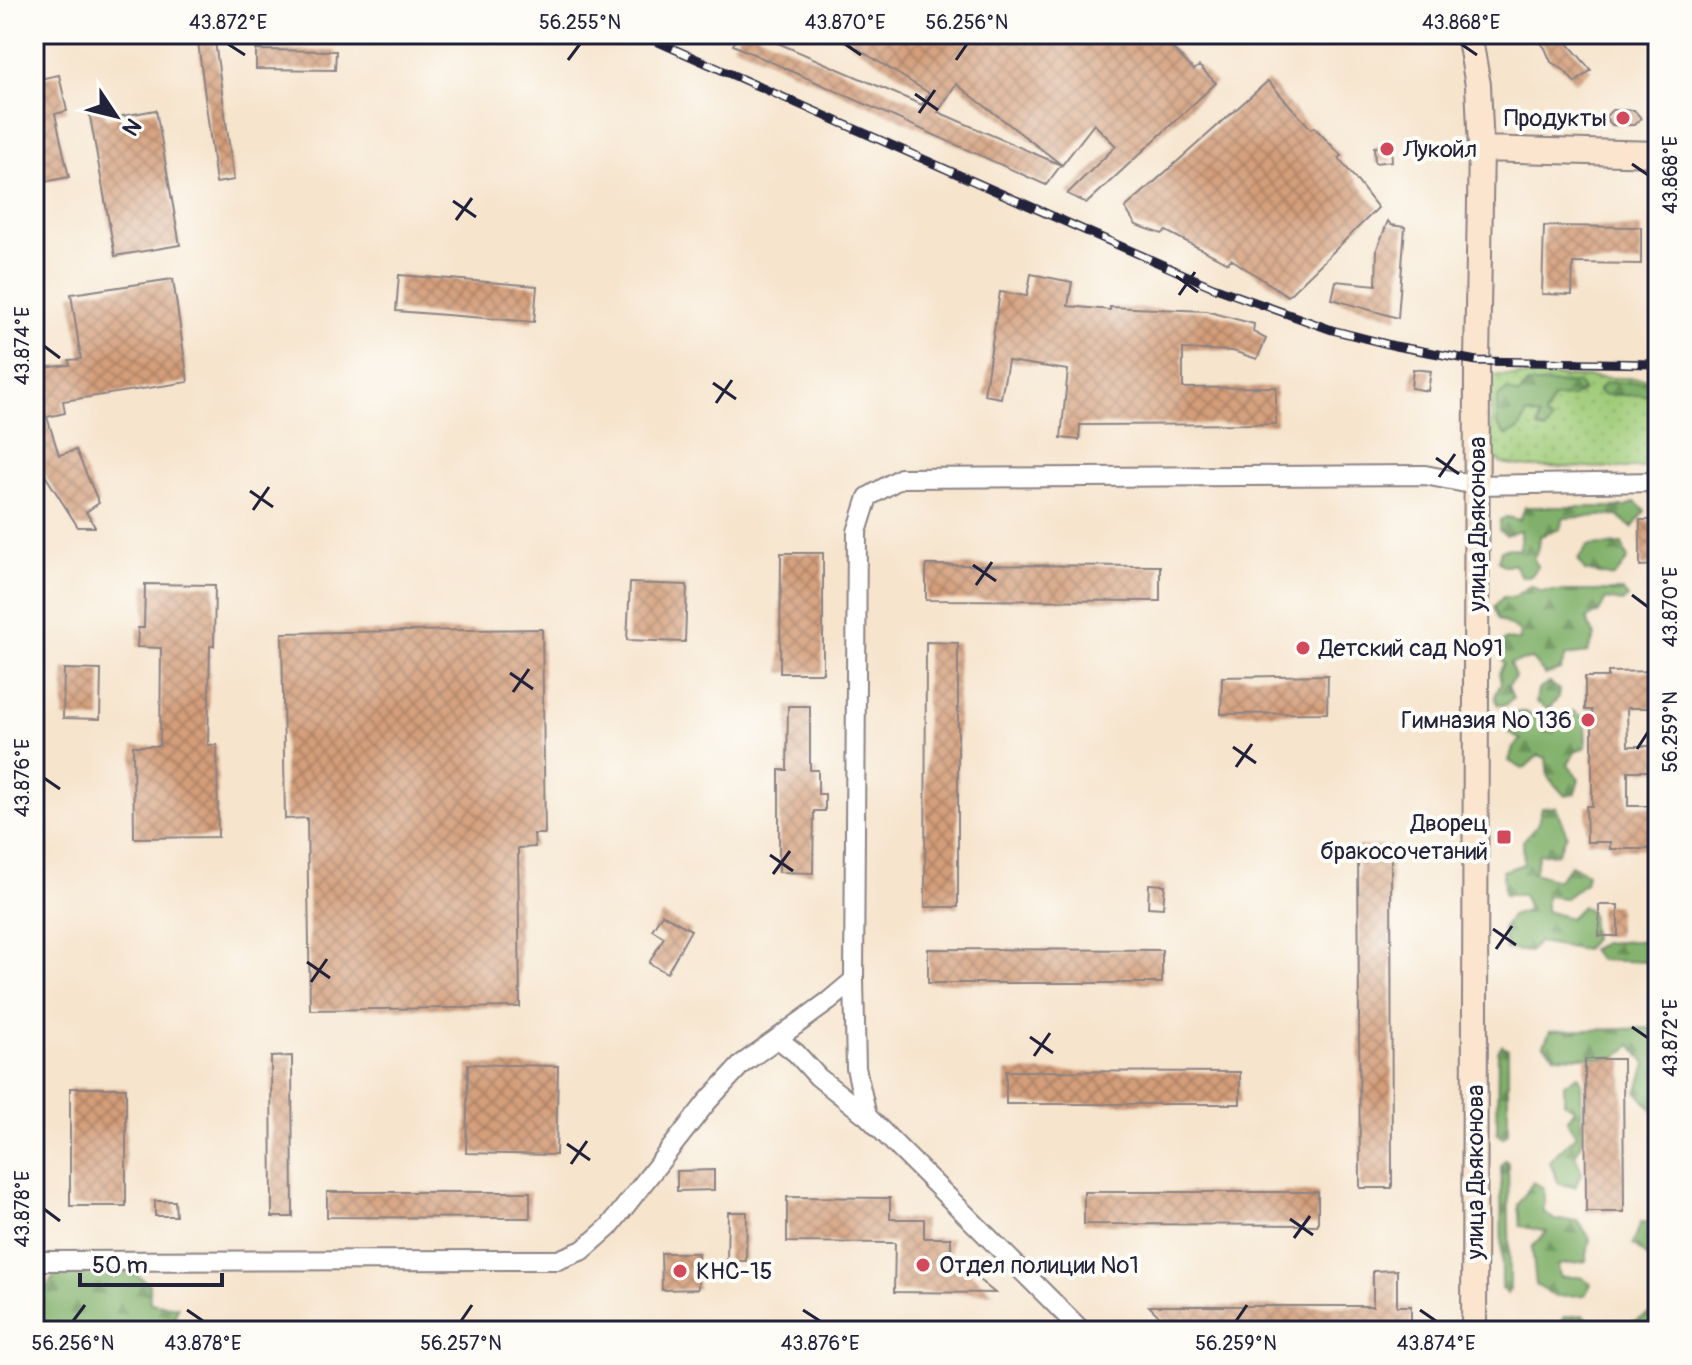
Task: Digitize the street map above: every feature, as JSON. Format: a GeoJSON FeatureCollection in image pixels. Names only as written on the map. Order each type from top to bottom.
{"type":"FeatureCollection","features":[{"type":"Feature","properties":{"kind":"main road","name":"улица Дьяконова"},"geometry":{"type":"LineString","coordinates":[[1469,34],[1478,85],[1481,149],[1476,485],[1474,1331]]}},
{"type":"Feature","properties":{"kind":"main road"},"geometry":{"type":"LineString","coordinates":[[1481,149],[1658,154]]}},
{"type":"Feature","properties":{"kind":"street"},"geometry":{"type":"LineString","coordinates":[[867,1116],[856,1068],[854,980],[857,532],[868,497],[901,478],[1425,475],[1476,485],[1658,482]]}},
{"type":"Feature","properties":{"kind":"street"},"geometry":{"type":"LineString","coordinates":[[34,1261],[558,1260],[583,1250],[609,1227],[707,1102],[742,1064],[854,980]]}},
{"type":"Feature","properties":{"kind":"street"},"geometry":{"type":"LineString","coordinates":[[815,1012],[830,1010],[842,1013],[855,1027]]}},
{"type":"Feature","properties":{"kind":"street"},"geometry":{"type":"LineString","coordinates":[[796,1025],[790,1039],[798,1055]]}},
{"type":"Feature","properties":{"kind":"street"},"geometry":{"type":"LineString","coordinates":[[778,1039],[867,1116],[1082,1331]]}},
{"type":"Feature","properties":{"kind":"street"},"geometry":{"type":"LineString","coordinates":[[822,1080],[834,1080],[847,1070],[856,1056]]}},
{"type":"Feature","properties":{"kind":"green space"},"geometry":{"type":"Polygon","coordinates":[[[1490,375],[1658,379],[1658,468],[1529,467],[1501,463],[1492,455],[1490,375]]]}},
{"type":"Feature","properties":{"kind":"green space"},"geometry":{"type":"Polygon","coordinates":[[[1658,382],[1658,395],[1603,395],[1598,391],[1605,383],[1658,382]]]}},
{"type":"Feature","properties":{"kind":"green space"},"geometry":{"type":"Polygon","coordinates":[[[1578,383],[1583,390],[1573,397],[1553,398],[1545,417],[1552,421],[1545,431],[1538,428],[1539,417],[1527,414],[1519,430],[1506,435],[1497,425],[1497,398],[1508,390],[1519,395],[1527,384],[1578,383]]]}},
{"type":"Feature","properties":{"kind":"green space"},"geometry":{"type":"Polygon","coordinates":[[[1635,502],[1645,511],[1632,528],[1617,515],[1563,518],[1560,529],[1540,536],[1539,548],[1533,558],[1538,567],[1531,576],[1521,576],[1513,563],[1505,566],[1498,561],[1501,550],[1520,550],[1520,531],[1506,535],[1499,530],[1500,520],[1508,517],[1520,520],[1525,507],[1626,507],[1635,502]]]}},
{"type":"Feature","properties":{"kind":"green space"},"geometry":{"type":"Polygon","coordinates":[[[1622,544],[1628,559],[1614,577],[1585,571],[1578,559],[1588,546],[1622,544]]]}},
{"type":"Feature","properties":{"kind":"green space"},"geometry":{"type":"Polygon","coordinates":[[[1531,585],[1540,591],[1622,591],[1628,597],[1622,602],[1606,599],[1599,612],[1586,619],[1595,636],[1587,653],[1566,656],[1560,670],[1545,675],[1532,659],[1510,663],[1515,677],[1508,686],[1513,698],[1506,705],[1498,705],[1495,696],[1504,664],[1499,652],[1504,640],[1520,640],[1519,631],[1498,619],[1494,607],[1503,597],[1514,597],[1531,585]]]}},
{"type":"Feature","properties":{"kind":"green space"},"geometry":{"type":"Polygon","coordinates":[[[1550,683],[1559,690],[1558,698],[1548,709],[1536,702],[1538,690],[1550,683]]]}},
{"type":"Feature","properties":{"kind":"green space"},"geometry":{"type":"Polygon","coordinates":[[[1573,711],[1585,718],[1586,747],[1575,752],[1568,765],[1579,779],[1575,794],[1565,796],[1548,777],[1546,758],[1539,755],[1523,769],[1509,761],[1513,747],[1521,740],[1503,729],[1503,714],[1525,712],[1554,724],[1573,711]]]}},
{"type":"Feature","properties":{"kind":"green space"},"geometry":{"type":"Polygon","coordinates":[[[1556,807],[1567,835],[1557,854],[1539,854],[1534,873],[1557,880],[1571,865],[1587,873],[1585,883],[1565,898],[1546,896],[1546,911],[1570,918],[1582,906],[1591,913],[1593,939],[1584,950],[1538,942],[1529,952],[1506,949],[1503,928],[1511,916],[1529,910],[1523,895],[1504,895],[1503,871],[1524,864],[1523,841],[1538,824],[1542,808],[1556,807]]]}},
{"type":"Feature","properties":{"kind":"green space"},"geometry":{"type":"Polygon","coordinates":[[[1658,941],[1658,955],[1648,962],[1599,960],[1591,949],[1603,943],[1658,941]]]}},
{"type":"Feature","properties":{"kind":"green space"},"geometry":{"type":"Polygon","coordinates":[[[1658,1028],[1658,1116],[1637,1092],[1646,1064],[1632,1045],[1616,1058],[1555,1056],[1544,1045],[1550,1031],[1658,1028]]]}},
{"type":"Feature","properties":{"kind":"green space"},"geometry":{"type":"Polygon","coordinates":[[[1502,1045],[1508,1049],[1508,1133],[1503,1138],[1497,1133],[1498,1051],[1502,1045]]]}},
{"type":"Feature","properties":{"kind":"green space"},"geometry":{"type":"Polygon","coordinates":[[[1578,1075],[1581,1080],[1582,1143],[1575,1155],[1582,1172],[1575,1187],[1559,1184],[1549,1161],[1576,1135],[1567,1120],[1575,1109],[1564,1102],[1564,1084],[1578,1075]]]}},
{"type":"Feature","properties":{"kind":"green space"},"geometry":{"type":"Polygon","coordinates":[[[1505,1160],[1508,1163],[1510,1289],[1507,1294],[1502,1289],[1501,1165],[1505,1160]]]}},
{"type":"Feature","properties":{"kind":"green space"},"geometry":{"type":"Polygon","coordinates":[[[1533,1182],[1544,1188],[1544,1212],[1555,1220],[1578,1221],[1590,1238],[1586,1261],[1558,1265],[1560,1277],[1582,1277],[1591,1284],[1585,1295],[1554,1296],[1536,1285],[1532,1247],[1547,1232],[1520,1226],[1518,1205],[1533,1182]]]}},
{"type":"Feature","properties":{"kind":"green space"},"geometry":{"type":"Polygon","coordinates":[[[1641,1222],[1658,1223],[1658,1259],[1654,1262],[1633,1244],[1641,1222]]]}},
{"type":"Feature","properties":{"kind":"green space"},"geometry":{"type":"Polygon","coordinates":[[[66,1261],[99,1271],[132,1271],[149,1284],[150,1303],[178,1307],[170,1331],[34,1331],[34,1303],[66,1261]]]}},
{"type":"Feature","properties":{"kind":"green space"},"geometry":{"type":"Polygon","coordinates":[[[1658,1310],[1658,1331],[1631,1331],[1632,1322],[1658,1310]]]}},
{"type":"Feature","properties":{"kind":"green space"},"geometry":{"type":"Polygon","coordinates":[[[1583,1315],[1597,1325],[1596,1331],[1560,1331],[1557,1328],[1564,1317],[1583,1315]]]}},
{"type":"Feature","properties":{"kind":"building"},"geometry":{"type":"Polygon","coordinates":[[[197,34],[214,34],[234,180],[216,183],[197,34]]]}},
{"type":"Feature","properties":{"kind":"building"},"geometry":{"type":"Polygon","coordinates":[[[739,34],[757,34],[922,105],[929,93],[834,34],[1158,34],[1194,70],[1199,66],[1216,83],[1087,203],[1067,194],[1116,146],[1094,124],[1062,165],[956,84],[938,112],[1061,165],[1046,185],[733,45],[739,34]]]}},
{"type":"Feature","properties":{"kind":"building"},"geometry":{"type":"Polygon","coordinates":[[[1533,34],[1560,34],[1591,70],[1575,83],[1564,70],[1551,62],[1545,48],[1533,34]]]}},
{"type":"Feature","properties":{"kind":"building"},"geometry":{"type":"Polygon","coordinates":[[[256,50],[336,51],[335,70],[256,69],[256,50]]]}},
{"type":"Feature","properties":{"kind":"building"},"geometry":{"type":"Polygon","coordinates":[[[59,75],[67,111],[55,114],[69,177],[34,184],[34,80],[59,75]]]}},
{"type":"Feature","properties":{"kind":"building"},"geometry":{"type":"Polygon","coordinates":[[[1268,81],[1311,129],[1314,127],[1342,156],[1339,158],[1378,208],[1288,296],[1231,259],[1228,263],[1166,231],[1162,234],[1136,225],[1125,208],[1268,81]]]}},
{"type":"Feature","properties":{"kind":"building"},"geometry":{"type":"Polygon","coordinates":[[[104,109],[106,119],[156,110],[180,245],[115,256],[89,111],[104,109]]]}},
{"type":"Feature","properties":{"kind":"building","name":"Продукты"},"geometry":{"type":"Polygon","coordinates":[[[1612,110],[1634,110],[1641,118],[1634,125],[1612,125],[1605,117],[1612,110]]]}},
{"type":"Feature","properties":{"kind":"building"},"geometry":{"type":"Polygon","coordinates":[[[1391,146],[1392,161],[1375,163],[1374,147],[1391,146]]]}},
{"type":"Feature","properties":{"kind":"building"},"geometry":{"type":"Polygon","coordinates":[[[1388,221],[1391,225],[1405,227],[1398,318],[1332,299],[1336,281],[1376,285],[1377,249],[1388,221]]]}},
{"type":"Feature","properties":{"kind":"building"},"geometry":{"type":"Polygon","coordinates":[[[1544,226],[1641,227],[1641,264],[1573,263],[1572,295],[1542,294],[1544,226]]]}},
{"type":"Feature","properties":{"kind":"building"},"geometry":{"type":"Polygon","coordinates":[[[1031,274],[1072,282],[1068,306],[1110,310],[1110,307],[1206,311],[1254,324],[1253,332],[1266,339],[1257,359],[1233,351],[1183,349],[1183,388],[1276,387],[1276,424],[1080,425],[1079,440],[1061,438],[1068,370],[1008,361],[1001,398],[984,395],[1000,292],[1027,296],[1031,274]]]}},
{"type":"Feature","properties":{"kind":"building"},"geometry":{"type":"Polygon","coordinates":[[[399,275],[537,286],[534,322],[396,311],[399,275]]]}},
{"type":"Feature","properties":{"kind":"building"},"geometry":{"type":"Polygon","coordinates":[[[173,279],[188,382],[63,401],[65,413],[47,417],[59,455],[76,450],[99,503],[86,512],[95,527],[78,527],[34,458],[34,369],[70,365],[69,360],[81,359],[71,294],[173,279]]]}},
{"type":"Feature","properties":{"kind":"building"},"geometry":{"type":"Polygon","coordinates":[[[1413,369],[1431,371],[1428,391],[1411,388],[1413,369]]]}},
{"type":"Feature","properties":{"kind":"building"},"geometry":{"type":"Polygon","coordinates":[[[1640,520],[1658,520],[1658,565],[1640,566],[1640,520]]]}},
{"type":"Feature","properties":{"kind":"building"},"geometry":{"type":"Polygon","coordinates":[[[781,553],[823,553],[823,673],[780,673],[781,553]]]}},
{"type":"Feature","properties":{"kind":"building"},"geometry":{"type":"Polygon","coordinates":[[[926,565],[1160,566],[1160,601],[926,600],[926,565]]]}},
{"type":"Feature","properties":{"kind":"building"},"geometry":{"type":"Polygon","coordinates":[[[630,583],[687,585],[685,642],[627,640],[630,583]]]}},
{"type":"Feature","properties":{"kind":"building"},"geometry":{"type":"Polygon","coordinates":[[[145,584],[215,585],[208,745],[217,745],[218,837],[134,838],[133,746],[160,746],[161,648],[137,647],[138,628],[144,628],[145,584]]]}},
{"type":"Feature","properties":{"kind":"building"},"geometry":{"type":"Polygon","coordinates":[[[542,629],[545,834],[534,834],[535,847],[518,848],[520,1007],[310,1010],[307,818],[285,819],[282,633],[542,629]]]}},
{"type":"Feature","properties":{"kind":"building"},"geometry":{"type":"Polygon","coordinates":[[[926,642],[958,643],[958,907],[925,907],[926,642]]]}},
{"type":"Feature","properties":{"kind":"building"},"geometry":{"type":"Polygon","coordinates":[[[64,669],[101,670],[100,719],[63,718],[64,669]]]}},
{"type":"Feature","properties":{"kind":"building"},"geometry":{"type":"Polygon","coordinates":[[[1658,671],[1658,708],[1627,708],[1628,746],[1658,746],[1658,771],[1628,771],[1628,806],[1658,806],[1658,840],[1649,840],[1649,849],[1610,849],[1610,842],[1587,842],[1586,806],[1592,806],[1592,710],[1585,710],[1585,677],[1608,677],[1608,672],[1658,671]]]}},
{"type":"Feature","properties":{"kind":"building"},"geometry":{"type":"Polygon","coordinates":[[[1328,675],[1327,713],[1221,714],[1222,677],[1328,675]]]}},
{"type":"Feature","properties":{"kind":"building"},"geometry":{"type":"Polygon","coordinates":[[[788,706],[810,706],[810,770],[818,770],[818,794],[825,794],[825,811],[814,811],[813,873],[779,872],[779,770],[787,770],[788,706]]]}},
{"type":"Feature","properties":{"kind":"building"},"geometry":{"type":"Polygon","coordinates":[[[1358,846],[1391,846],[1392,1188],[1360,1188],[1358,846]]]}},
{"type":"Feature","properties":{"kind":"building"},"geometry":{"type":"Polygon","coordinates":[[[1149,884],[1165,885],[1163,908],[1148,907],[1149,884]]]}},
{"type":"Feature","properties":{"kind":"building"},"geometry":{"type":"Polygon","coordinates":[[[1599,905],[1618,905],[1618,936],[1599,936],[1599,905]]]}},
{"type":"Feature","properties":{"kind":"building"},"geometry":{"type":"Polygon","coordinates":[[[662,914],[691,930],[667,973],[649,963],[664,937],[652,930],[662,914]]]}},
{"type":"Feature","properties":{"kind":"building"},"geometry":{"type":"Polygon","coordinates":[[[928,949],[1162,950],[1162,983],[928,983],[928,949]]]}},
{"type":"Feature","properties":{"kind":"building"},"geometry":{"type":"Polygon","coordinates":[[[292,1056],[293,1217],[272,1217],[271,1057],[292,1056]]]}},
{"type":"Feature","properties":{"kind":"building"},"geometry":{"type":"Polygon","coordinates":[[[1585,1059],[1623,1059],[1624,1212],[1586,1212],[1585,1059]]]}},
{"type":"Feature","properties":{"kind":"building"},"geometry":{"type":"Polygon","coordinates":[[[468,1064],[558,1066],[556,1155],[466,1153],[468,1064]]]}},
{"type":"Feature","properties":{"kind":"building"},"geometry":{"type":"Polygon","coordinates":[[[1006,1071],[1240,1072],[1240,1104],[1006,1104],[1006,1071]]]}},
{"type":"Feature","properties":{"kind":"building"},"geometry":{"type":"Polygon","coordinates":[[[70,1088],[126,1088],[126,1206],[70,1206],[70,1088]]]}},
{"type":"Feature","properties":{"kind":"building"},"geometry":{"type":"Polygon","coordinates":[[[714,1170],[714,1190],[677,1191],[677,1171],[714,1170]]]}},
{"type":"Feature","properties":{"kind":"building"},"geometry":{"type":"Polygon","coordinates":[[[327,1192],[530,1192],[530,1218],[327,1217],[327,1192]]]}},
{"type":"Feature","properties":{"kind":"building"},"geometry":{"type":"Polygon","coordinates":[[[1084,1192],[1318,1192],[1318,1225],[1084,1224],[1084,1192]]]}},
{"type":"Feature","properties":{"kind":"building"},"geometry":{"type":"Polygon","coordinates":[[[787,1197],[890,1198],[890,1219],[924,1219],[924,1238],[951,1238],[951,1263],[968,1263],[968,1271],[995,1293],[894,1292],[895,1243],[787,1242],[787,1197]]]}},
{"type":"Feature","properties":{"kind":"building"},"geometry":{"type":"Polygon","coordinates":[[[155,1201],[175,1201],[176,1216],[155,1216],[155,1201]]]}},
{"type":"Feature","properties":{"kind":"building"},"geometry":{"type":"Polygon","coordinates":[[[728,1212],[747,1212],[746,1261],[727,1261],[728,1212]]]}},
{"type":"Feature","properties":{"kind":"building","name":"КНС-15"},"geometry":{"type":"Polygon","coordinates":[[[661,1253],[698,1253],[698,1289],[662,1290],[661,1253]]]}},
{"type":"Feature","properties":{"kind":"building"},"geometry":{"type":"Polygon","coordinates":[[[1397,1270],[1397,1306],[1411,1306],[1411,1331],[1174,1331],[1149,1306],[1373,1306],[1373,1271],[1397,1270]]]}},
{"type":"Feature","properties":{"kind":"railway"},"geometry":{"type":"LineString","coordinates":[[640,34],[1213,287],[1332,330],[1395,346],[1477,361],[1658,364]]}},
{"type":"Feature","properties":{"kind":"place","name":"Продукты"},"geometry":{"type":"Point","coordinates":[1623,118]}},
{"type":"Feature","properties":{"kind":"place","name":"Лукойл"},"geometry":{"type":"Point","coordinates":[1387,149]}},
{"type":"Feature","properties":{"kind":"place","name":"Детский сад №91"},"geometry":{"type":"Point","coordinates":[1303,648]}},
{"type":"Feature","properties":{"kind":"place","name":"Гимназия № 136"},"geometry":{"type":"Point","coordinates":[1588,720]}},
{"type":"Feature","properties":{"kind":"place","name":"Дворец бракосочетаний"},"geometry":{"type":"Point","coordinates":[1504,837]}},
{"type":"Feature","properties":{"kind":"place","name":"Отдел полиции №1"},"geometry":{"type":"Point","coordinates":[923,1265]}},
{"type":"Feature","properties":{"kind":"place","name":"КНС-15"},"geometry":{"type":"Point","coordinates":[680,1271]}}]}
